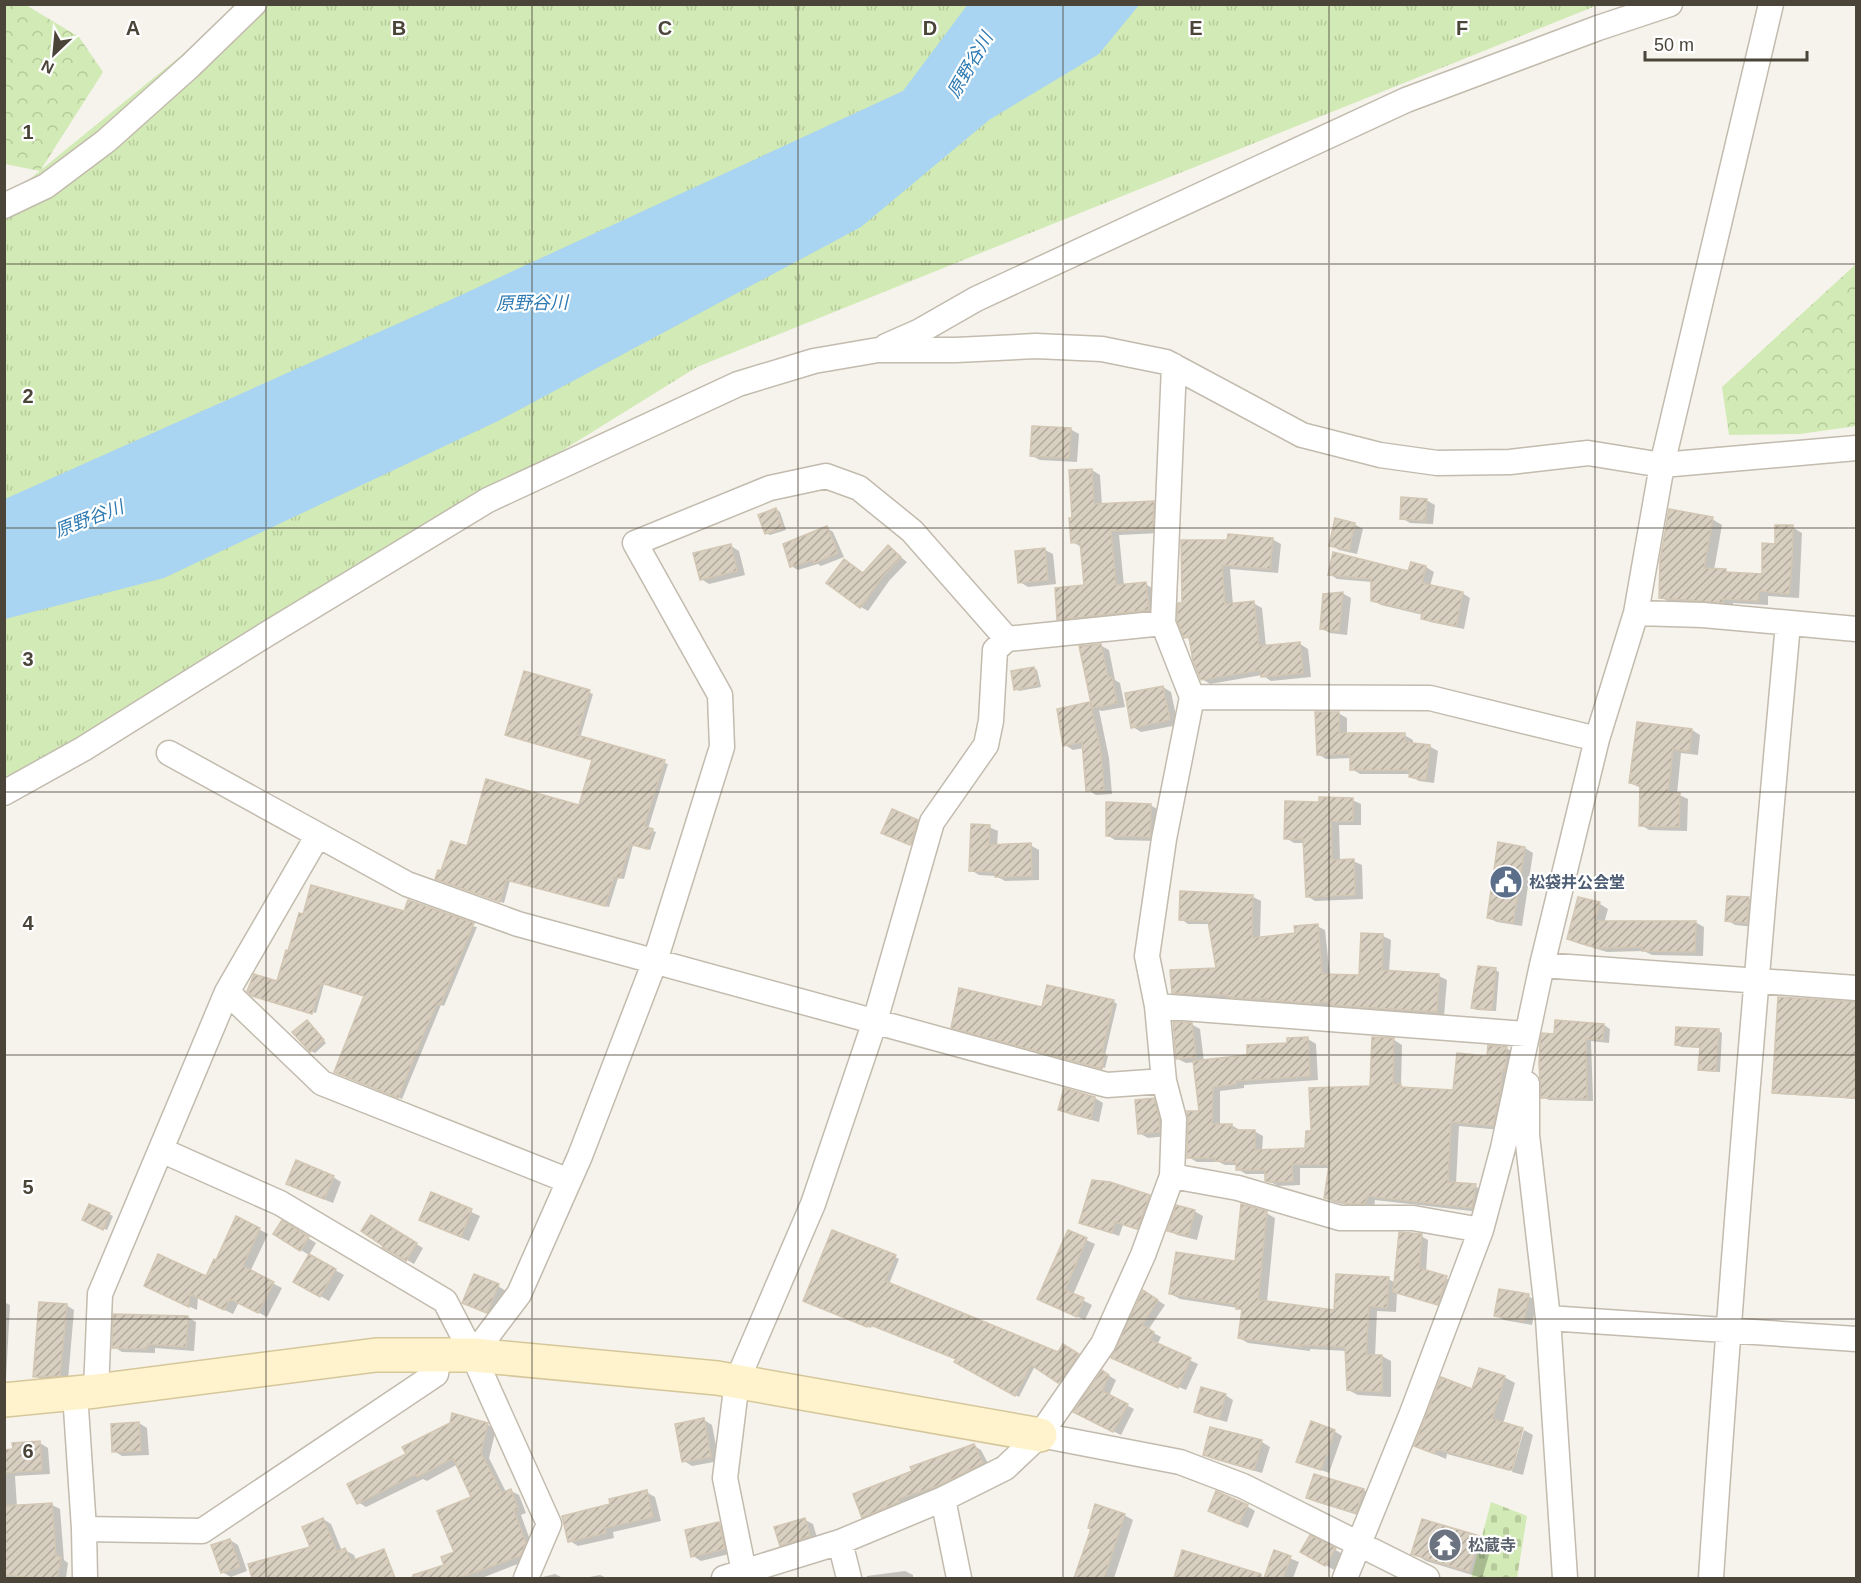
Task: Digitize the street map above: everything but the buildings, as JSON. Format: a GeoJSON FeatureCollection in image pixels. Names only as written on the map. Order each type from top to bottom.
{"type":"FeatureCollection","features":[{"type":"Feature","properties":{"kind":"street"},"geometry":{"type":"LineString","coordinates":[[4,206],[46,186],[106,141],[190,66],[254,4]]}},
{"type":"Feature","properties":{"kind":"street"},"geometry":{"type":"LineString","coordinates":[[878,350],[920,331],[976,299],[1406,100],[1598,28],[1670,4]]}},
{"type":"Feature","properties":{"kind":"street"},"geometry":{"type":"LineString","coordinates":[[1346,1578],[1412,1413],[1481,1230],[1503,1148],[1542,965],[1598,739],[1636,613],[1662,465],[1771,4]]}},
{"type":"Feature","properties":{"kind":"street"},"geometry":{"type":"LineString","coordinates":[[4,793],[83,749],[488,500],[738,384],[814,361],[878,350],[956,350],[1036,346],[1102,350],[1166,362],[1302,435],[1380,455],[1437,463],[1509,462],[1588,453],[1662,465],[1857,448]]}},
{"type":"Feature","properties":{"kind":"street"},"geometry":{"type":"LineString","coordinates":[[1163,623],[1007,639],[995,650],[991,721],[986,745],[932,822],[875,1021],[813,1204],[737,1381],[725,1478],[734,1575],[840,1542],[943,1499],[1005,1468],[1040,1435],[1103,1344],[1143,1255],[1172,1176],[1174,1119],[1164,1081],[1157,1006],[1147,956],[1164,839],[1192,697],[1163,623],[1174,366]]}},
{"type":"Feature","properties":{"kind":"street"},"geometry":{"type":"LineString","coordinates":[[473,1355],[519,1294],[569,1181],[655,961],[722,747],[720,695],[635,543],[770,488],[826,476],[859,488],[912,531],[1007,639]]}},
{"type":"Feature","properties":{"kind":"street"},"geometry":{"type":"LineString","coordinates":[[1636,613],[1704,615],[1857,629]]}},
{"type":"Feature","properties":{"kind":"street"},"geometry":{"type":"LineString","coordinates":[[1711,1578],[1727,1331],[1755,981],[1788,624]]}},
{"type":"Feature","properties":{"kind":"street"},"geometry":{"type":"LineString","coordinates":[[1192,697],[1430,698],[1598,739]]}},
{"type":"Feature","properties":{"kind":"street"},"geometry":{"type":"LineString","coordinates":[[170,753],[407,884],[518,924],[1107,1085],[1164,1081]]}},
{"type":"Feature","properties":{"kind":"street"},"geometry":{"type":"LineString","coordinates":[[85,1578],[85,1392],[100,1294],[227,992],[318,835]]}},
{"type":"Feature","properties":{"kind":"street"},"geometry":{"type":"LineString","coordinates":[[1542,965],[1857,988]]}},
{"type":"Feature","properties":{"kind":"street"},"geometry":{"type":"LineString","coordinates":[[227,992],[322,1083],[569,1181]]}},
{"type":"Feature","properties":{"kind":"street"},"geometry":{"type":"LineString","coordinates":[[1157,1006],[1526,1034]]}},
{"type":"Feature","properties":{"kind":"street"},"geometry":{"type":"LineString","coordinates":[[1526,1034],[1527,1135],[1548,1318],[1565,1578]]}},
{"type":"Feature","properties":{"kind":"street"},"geometry":{"type":"LineString","coordinates":[[161,1149],[280,1203],[445,1301],[473,1355],[549,1524],[526,1578]]}},
{"type":"Feature","properties":{"kind":"street"},"geometry":{"type":"LineString","coordinates":[[1172,1176],[1238,1188],[1340,1218],[1413,1218],[1481,1230]]}},
{"type":"Feature","properties":{"kind":"street"},"geometry":{"type":"LineString","coordinates":[[1548,1318],[1857,1339]]}},
{"type":"Feature","properties":{"kind":"street"},"geometry":{"type":"LineString","coordinates":[[4,1400],[376,1355],[473,1355],[737,1381],[1180,1462],[1243,1486],[1427,1578]]}},
{"type":"Feature","properties":{"kind":"street"},"geometry":{"type":"LineString","coordinates":[[84,1529],[202,1531],[436,1374],[439,1355]]}},
{"type":"Feature","properties":{"kind":"street"},"geometry":{"type":"LineString","coordinates":[[943,1499],[959,1578]]}},
{"type":"Feature","properties":{"kind":"street"},"geometry":{"type":"LineString","coordinates":[[840,1542],[849,1578]]}},
{"type":"Feature","properties":{"kind":"green space"},"geometry":{"type":"Polygon","coordinates":[[[4,5],[26,5],[79,37],[103,72],[40,171],[5,164],[4,5]]]}},
{"type":"Feature","properties":{"kind":"green space"},"geometry":{"type":"Polygon","coordinates":[[[243,5],[1598,5],[697,367],[58,763],[5,776],[4,200],[243,5]]]}},
{"type":"Feature","properties":{"kind":"green space"},"geometry":{"type":"Polygon","coordinates":[[[1856,264],[1856,426],[1800,434],[1729,435],[1722,387],[1856,264]]]}},
{"type":"Feature","properties":{"kind":"green space"},"geometry":{"type":"Polygon","coordinates":[[[1491,1502],[1527,1516],[1517,1578],[1471,1578],[1491,1502]]]}},
{"type":"Feature","properties":{"kind":"water","name":"原野谷川"},"geometry":{"type":"Polygon","coordinates":[[[968,4],[1139,5],[1099,54],[989,120],[861,227],[498,421],[164,578],[5,619],[5,499],[435,307],[903,91],[968,4]]]}},
{"type":"Feature","properties":{"kind":"place","name":"松袋井公会堂"},"geometry":{"type":"Point","coordinates":[1506,882]}},
{"type":"Feature","properties":{"kind":"place","name":"松蔵寺"},"geometry":{"type":"Point","coordinates":[1445,1545]}}]}
